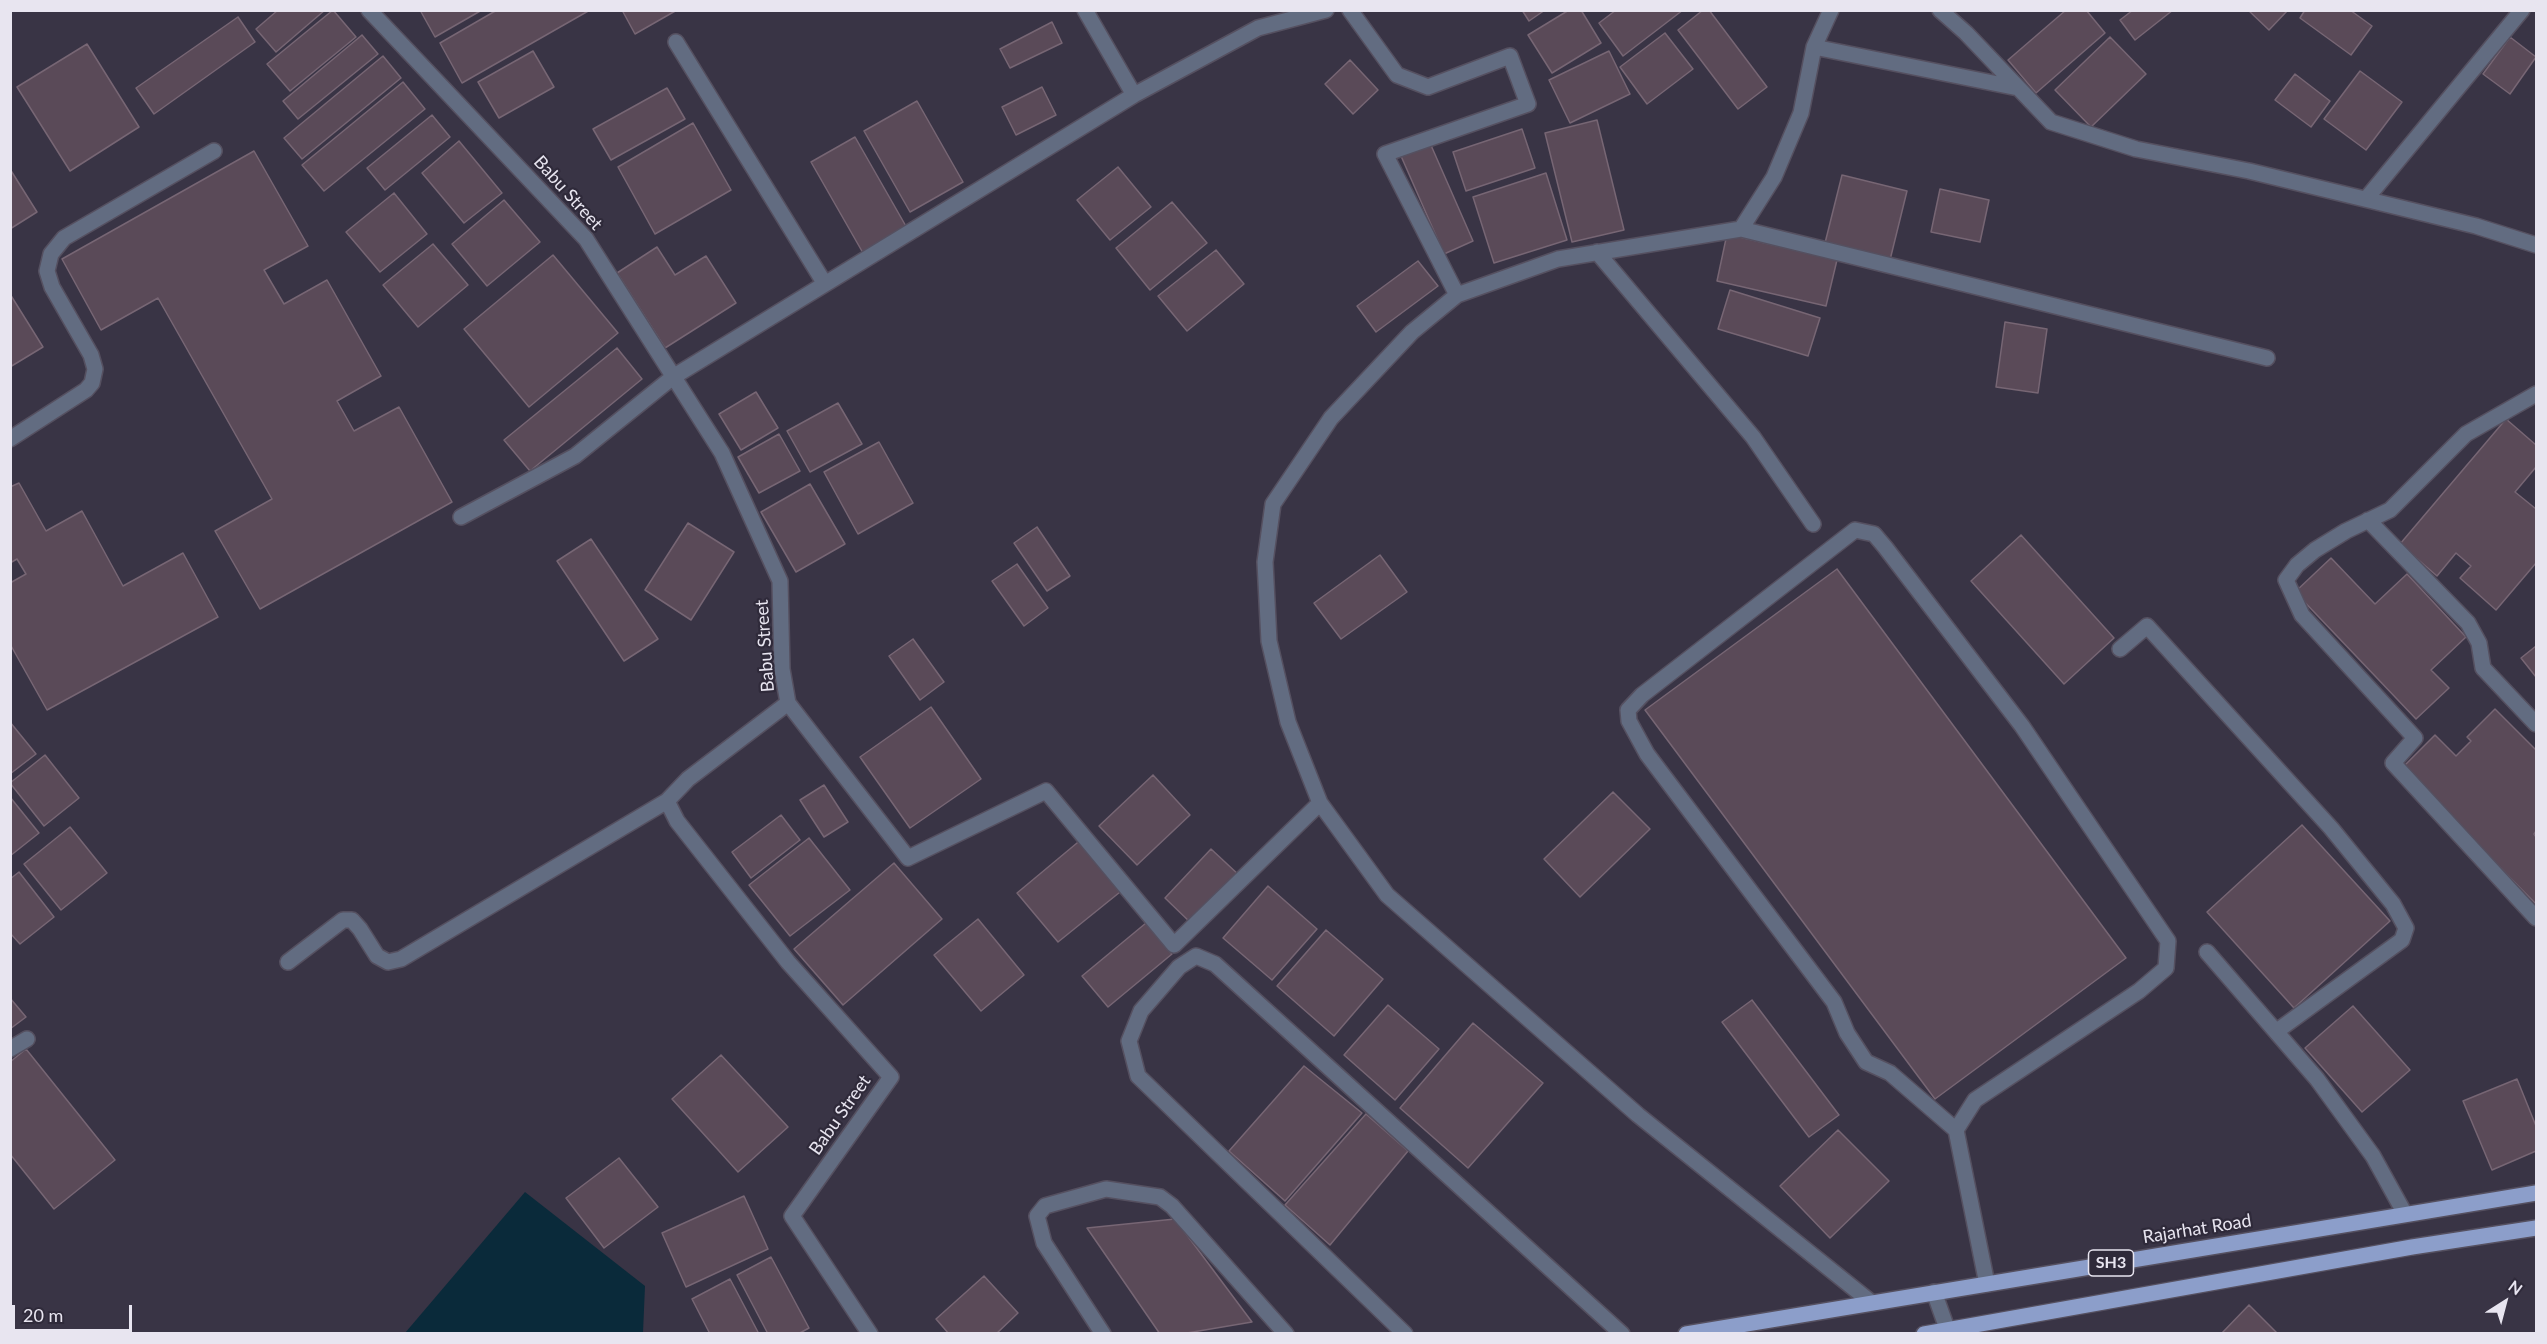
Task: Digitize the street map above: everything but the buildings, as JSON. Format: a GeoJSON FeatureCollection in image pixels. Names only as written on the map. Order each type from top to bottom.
{"type":"FeatureCollection","features":[{"type":"Feature","properties":{"kind":"main road","name":"Rajarhat Road"},"geometry":{"type":"LineString","coordinates":[[1686,1334],[2536,1193]]}},
{"type":"Feature","properties":{"kind":"main road","name":"SH3"},"geometry":{"type":"LineString","coordinates":[[1924,1334],[1948,1332],[2412,1247],[2536,1228]]}},
{"type":"Feature","properties":{"kind":"street","name":"Babu Street"},"geometry":{"type":"LineString","coordinates":[[369,10],[586,239],[722,453],[780,581],[782,669],[788,703],[688,779],[667,801],[677,821],[788,962],[891,1077],[792,1216],[870,1334]]}},
{"type":"Feature","properties":{"kind":"street"},"geometry":{"type":"LineString","coordinates":[[1085,10],[1134,95]]}},
{"type":"Feature","properties":{"kind":"street"},"geometry":{"type":"LineString","coordinates":[[461,518],[575,456],[673,377],[1134,95],[1258,28],[1326,10]]}},
{"type":"Feature","properties":{"kind":"street"},"geometry":{"type":"LineString","coordinates":[[1350,10],[1397,75],[1428,87],[1510,56],[1528,104],[1384,154],[1457,295]]}},
{"type":"Feature","properties":{"kind":"street"},"geometry":{"type":"LineString","coordinates":[[1741,229],[1774,177],[1801,113],[1814,47],[1831,10]]}},
{"type":"Feature","properties":{"kind":"street"},"geometry":{"type":"LineString","coordinates":[[1940,10],[1966,33],[2051,122],[2136,148],[2249,171],[2476,226],[2536,244]]}},
{"type":"Feature","properties":{"kind":"street"},"geometry":{"type":"LineString","coordinates":[[2366,200],[2522,10]]}},
{"type":"Feature","properties":{"kind":"street"},"geometry":{"type":"LineString","coordinates":[[676,42],[825,284]]}},
{"type":"Feature","properties":{"kind":"street"},"geometry":{"type":"LineString","coordinates":[[1814,47],[2018,88]]}},
{"type":"Feature","properties":{"kind":"street"},"geometry":{"type":"LineString","coordinates":[[10,439],[86,390],[92,383],[95,369],[91,355],[52,286],[47,271],[51,254],[64,238],[214,151]]}},
{"type":"Feature","properties":{"kind":"street"},"geometry":{"type":"LineString","coordinates":[[1872,1303],[1638,1115],[1388,895],[1320,803],[1288,723],[1269,642],[1265,562],[1273,504],[1331,418],[1412,332],[1457,295],[1558,259],[1741,229],[2267,358]]}},
{"type":"Feature","properties":{"kind":"street"},"geometry":{"type":"LineString","coordinates":[[1597,252],[1753,437],[1813,524]]}},
{"type":"Feature","properties":{"kind":"street"},"geometry":{"type":"LineString","coordinates":[[2536,394],[2466,434],[2390,510],[2315,550],[2297,565],[2286,580],[2302,615],[2415,738],[2393,763],[2536,918]]}},
{"type":"Feature","properties":{"kind":"street"},"geometry":{"type":"LineString","coordinates":[[2368,520],[2468,623],[2479,644],[2483,668],[2536,724]]}},
{"type":"Feature","properties":{"kind":"street"},"geometry":{"type":"LineString","coordinates":[[1956,1130],[1975,1100],[2139,991],[2166,968],[2168,941],[2014,716],[1874,534],[1855,530],[1642,695],[1628,710],[1629,721],[1647,754],[1834,1002],[1846,1033],[1866,1062],[1890,1074],[1956,1130],[1987,1284]]}},
{"type":"Feature","properties":{"kind":"street"},"geometry":{"type":"LineString","coordinates":[[2120,650],[2147,626],[2331,828],[2393,904],[2406,927],[2402,940],[2277,1031]]}},
{"type":"Feature","properties":{"kind":"street"},"geometry":{"type":"LineString","coordinates":[[788,703],[908,858],[1046,791],[1174,945],[1320,803]]}},
{"type":"Feature","properties":{"kind":"street"},"geometry":{"type":"LineString","coordinates":[[288,962],[343,920],[352,921],[360,929],[377,956],[388,962],[400,959],[667,801]]}},
{"type":"Feature","properties":{"kind":"street"},"geometry":{"type":"LineString","coordinates":[[2207,952],[2277,1031],[2373,1156],[2405,1215]]}},
{"type":"Feature","properties":{"kind":"street"},"geometry":{"type":"LineString","coordinates":[[1405,1334],[1138,1076],[1130,1041],[1141,1011],[1179,967],[1196,956],[1215,964],[1622,1334]]}},
{"type":"Feature","properties":{"kind":"street"},"geometry":{"type":"LineString","coordinates":[[10,1049],[27,1039]]}},
{"type":"Feature","properties":{"kind":"street"},"geometry":{"type":"LineString","coordinates":[[1103,1334],[1044,1243],[1037,1216],[1045,1206],[1106,1189],[1160,1197],[1172,1206],[1286,1334]]}},
{"type":"Feature","properties":{"kind":"street"},"geometry":{"type":"LineString","coordinates":[[1935,1292],[1948,1332]]}},
{"type":"Feature","properties":{"kind":"water"},"geometry":{"type":"Polygon","coordinates":[[[525,1192],[645,1286],[643,1333],[405,1333],[525,1192]]]}}]}
